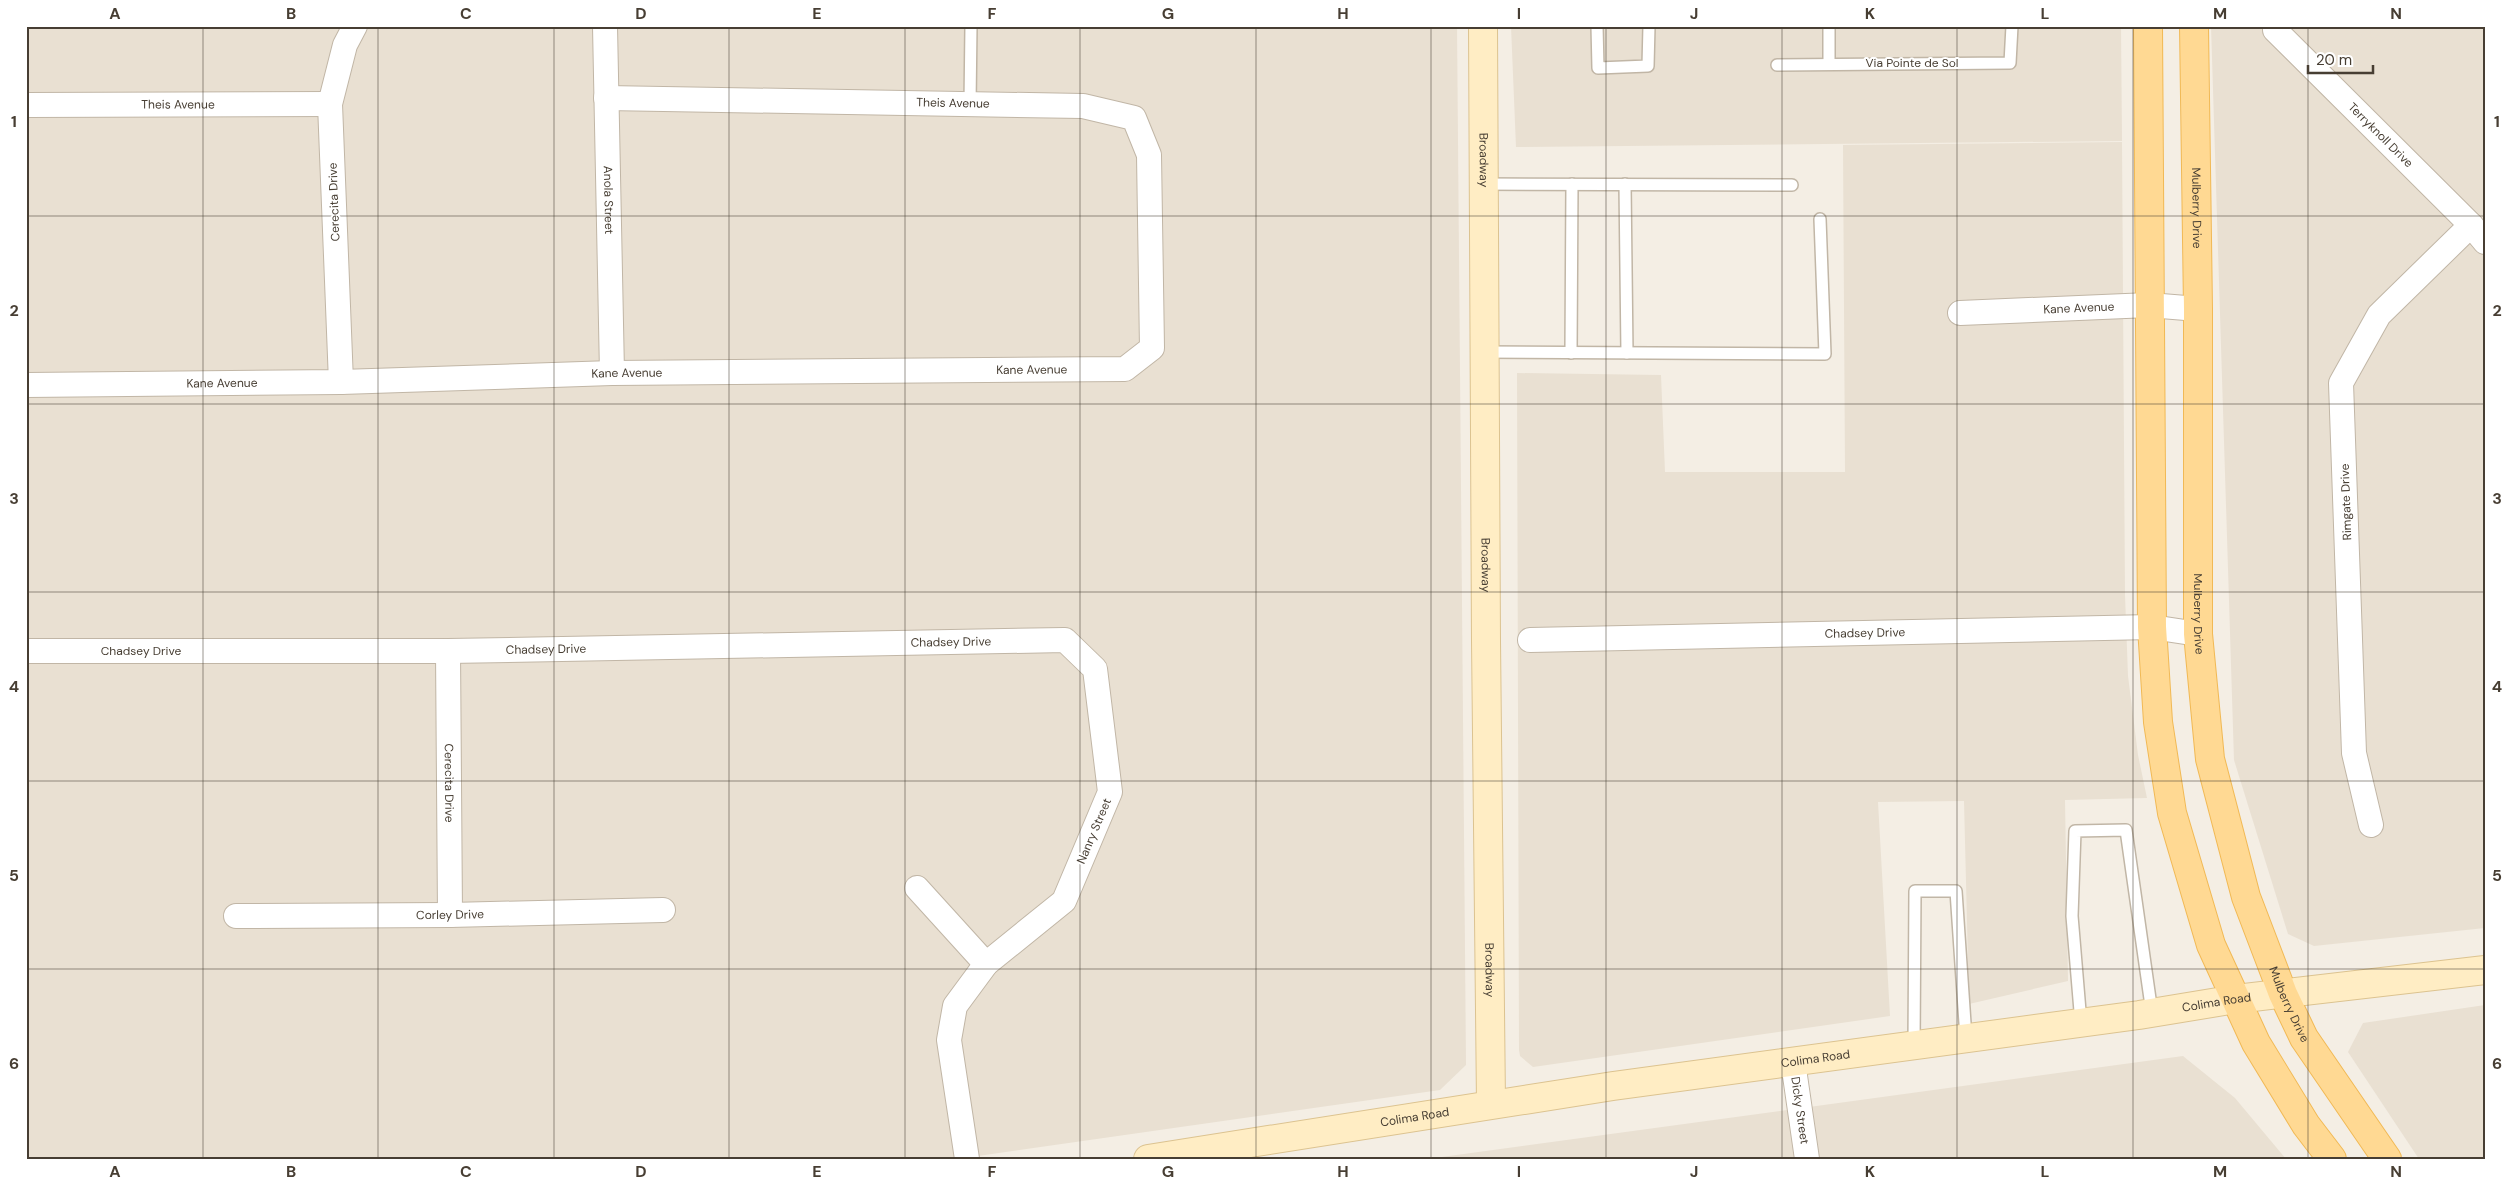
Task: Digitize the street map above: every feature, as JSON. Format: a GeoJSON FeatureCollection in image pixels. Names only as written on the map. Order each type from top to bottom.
{"type":"FeatureCollection","features":[{"type":"Feature","properties":{"kind":"main road","name":"Broadway"},"geometry":{"type":"LineString","coordinates":[[1483,26],[1491,1104]]}},
{"type":"Feature","properties":{"kind":"main road"},"geometry":{"type":"LineString","coordinates":[[2148,26],[2152,627],[2158,722],[2172,813],[2211,945],[2256,1043],[2306,1125],[2332,1159]]}},
{"type":"Feature","properties":{"kind":"main road","name":"Mulberry Drive"},"geometry":{"type":"LineString","coordinates":[[2194,26],[2198,309],[2198,634],[2210,759],[2246,897],[2283,994],[2304,1038],[2387,1159]]}},
{"type":"Feature","properties":{"kind":"main road","name":"Colima Road"},"geometry":{"type":"LineString","coordinates":[[1148,1159],[1491,1104],[2081,1023],[2236,999],[2485,970]]}},
{"type":"Feature","properties":{"kind":"street","name":"Cerecita Drive"},"geometry":{"type":"LineString","coordinates":[[341,382],[330,104],[346,45],[355,26]]}},
{"type":"Feature","properties":{"kind":"street","name":"Anola Street"},"geometry":{"type":"LineString","coordinates":[[605,26],[612,373]]}},
{"type":"Feature","properties":{"kind":"street","name":"Terryknoll Drive"},"geometry":{"type":"LineString","coordinates":[[2275,30],[2478,234]]}},
{"type":"Feature","properties":{"kind":"street","name":"Theis Avenue"},"geometry":{"type":"LineString","coordinates":[[606,98],[1083,106],[1134,118],[1149,155],[1149,279]]}},
{"type":"Feature","properties":{"kind":"street","name":"Theis Avenue"},"geometry":{"type":"LineString","coordinates":[[26,105],[330,104]]}},
{"type":"Feature","properties":{"kind":"street","name":"Rimgate Drive"},"geometry":{"type":"LineString","coordinates":[[2371,825],[2354,753],[2342,383],[2379,315],[2478,234]]}},
{"type":"Feature","properties":{"kind":"street","name":"Kane Avenue"},"geometry":{"type":"LineString","coordinates":[[26,385],[341,382],[612,373],[1125,369],[1152,348],[1149,279]]}},
{"type":"Feature","properties":{"kind":"street","name":"Kane Avenue"},"geometry":{"type":"LineString","coordinates":[[1960,313],[2149,305],[2198,309]]}},
{"type":"Feature","properties":{"kind":"street","name":"Chadsey Drive"},"geometry":{"type":"LineString","coordinates":[[1530,640],[2152,627],[2198,634]]}},
{"type":"Feature","properties":{"kind":"street","name":"Chadsey Drive"},"geometry":{"type":"LineString","coordinates":[[26,651],[448,651],[1065,640]]}},
{"type":"Feature","properties":{"kind":"street","name":"Nanry Street"},"geometry":{"type":"LineString","coordinates":[[967,1159],[949,1040],[955,1006],[986,964],[1064,901],[1110,792],[1095,669],[1065,640]]}},
{"type":"Feature","properties":{"kind":"street","name":"Cerecita Drive"},"geometry":{"type":"LineString","coordinates":[[448,651],[450,915]]}},
{"type":"Feature","properties":{"kind":"street"},"geometry":{"type":"LineString","coordinates":[[917,888],[986,964]]}},
{"type":"Feature","properties":{"kind":"street","name":"Corley Drive"},"geometry":{"type":"LineString","coordinates":[[236,916],[450,915],[664,910]]}},
{"type":"Feature","properties":{"kind":"street","name":"Dicky Street"},"geometry":{"type":"LineString","coordinates":[[1793,1062],[1807,1159]]}},
{"type":"Feature","properties":{"kind":"lane"},"geometry":{"type":"LineString","coordinates":[[970,104],[972,26]]}},
{"type":"Feature","properties":{"kind":"lane"},"geometry":{"type":"LineString","coordinates":[[1597,26],[1598,68],[1648,66],[1649,26]]}},
{"type":"Feature","properties":{"kind":"lane"},"geometry":{"type":"LineString","coordinates":[[1829,26],[1829,63]]}},
{"type":"Feature","properties":{"kind":"lane","name":"Via Pointe de Sol"},"geometry":{"type":"LineString","coordinates":[[1777,65],[1829,63],[2010,63],[2012,26]]}},
{"type":"Feature","properties":{"kind":"lane"},"geometry":{"type":"LineString","coordinates":[[1484,184],[1792,185]]}},
{"type":"Feature","properties":{"kind":"lane"},"geometry":{"type":"LineString","coordinates":[[1571,352],[1572,184]]}},
{"type":"Feature","properties":{"kind":"lane"},"geometry":{"type":"LineString","coordinates":[[1625,184],[1627,353]]}},
{"type":"Feature","properties":{"kind":"lane"},"geometry":{"type":"LineString","coordinates":[[1484,352],[1825,354],[1820,219]]}},
{"type":"Feature","properties":{"kind":"lane"},"geometry":{"type":"LineString","coordinates":[[2081,1023],[2072,925],[2075,832],[2126,830],[2152,1012]]}},
{"type":"Feature","properties":{"kind":"lane"},"geometry":{"type":"LineString","coordinates":[[1914,1045],[1915,891],[1956,891],[1966,1038]]}},
{"type":"Feature","properties":{"kind":"shaded area"},"geometry":{"type":"Polygon","coordinates":[[[26,26],[1457,26],[1466,1065],[1440,1090],[957,1159],[26,1159],[26,26]]]}},
{"type":"Feature","properties":{"kind":"shaded area"},"geometry":{"type":"Polygon","coordinates":[[[1511,26],[2121,26],[2122,141],[1516,147],[1511,26]]]}},
{"type":"Feature","properties":{"kind":"shaded area"},"geometry":{"type":"Polygon","coordinates":[[[2211,26],[2485,26],[2485,928],[2314,946],[2288,934],[2234,760],[2211,26]]]}},
{"type":"Feature","properties":{"kind":"shaded area"},"geometry":{"type":"Polygon","coordinates":[[[2122,142],[2125,595],[2128,676],[2138,755],[2147,798],[2065,800],[2068,981],[1969,1004],[1964,801],[1878,802],[1890,1016],[1533,1067],[1520,1056],[1519,1050],[1517,373],[1661,375],[1665,472],[1845,472],[1843,145],[2122,142]]]}},
{"type":"Feature","properties":{"kind":"shaded area"},"geometry":{"type":"Polygon","coordinates":[[[2485,1005],[2485,1159],[2419,1159],[2348,1052],[2363,1023],[2485,1005]]]}},
{"type":"Feature","properties":{"kind":"shaded area"},"geometry":{"type":"Polygon","coordinates":[[[2183,1056],[2235,1098],[2286,1159],[1427,1159],[2183,1056]]]}}]}
